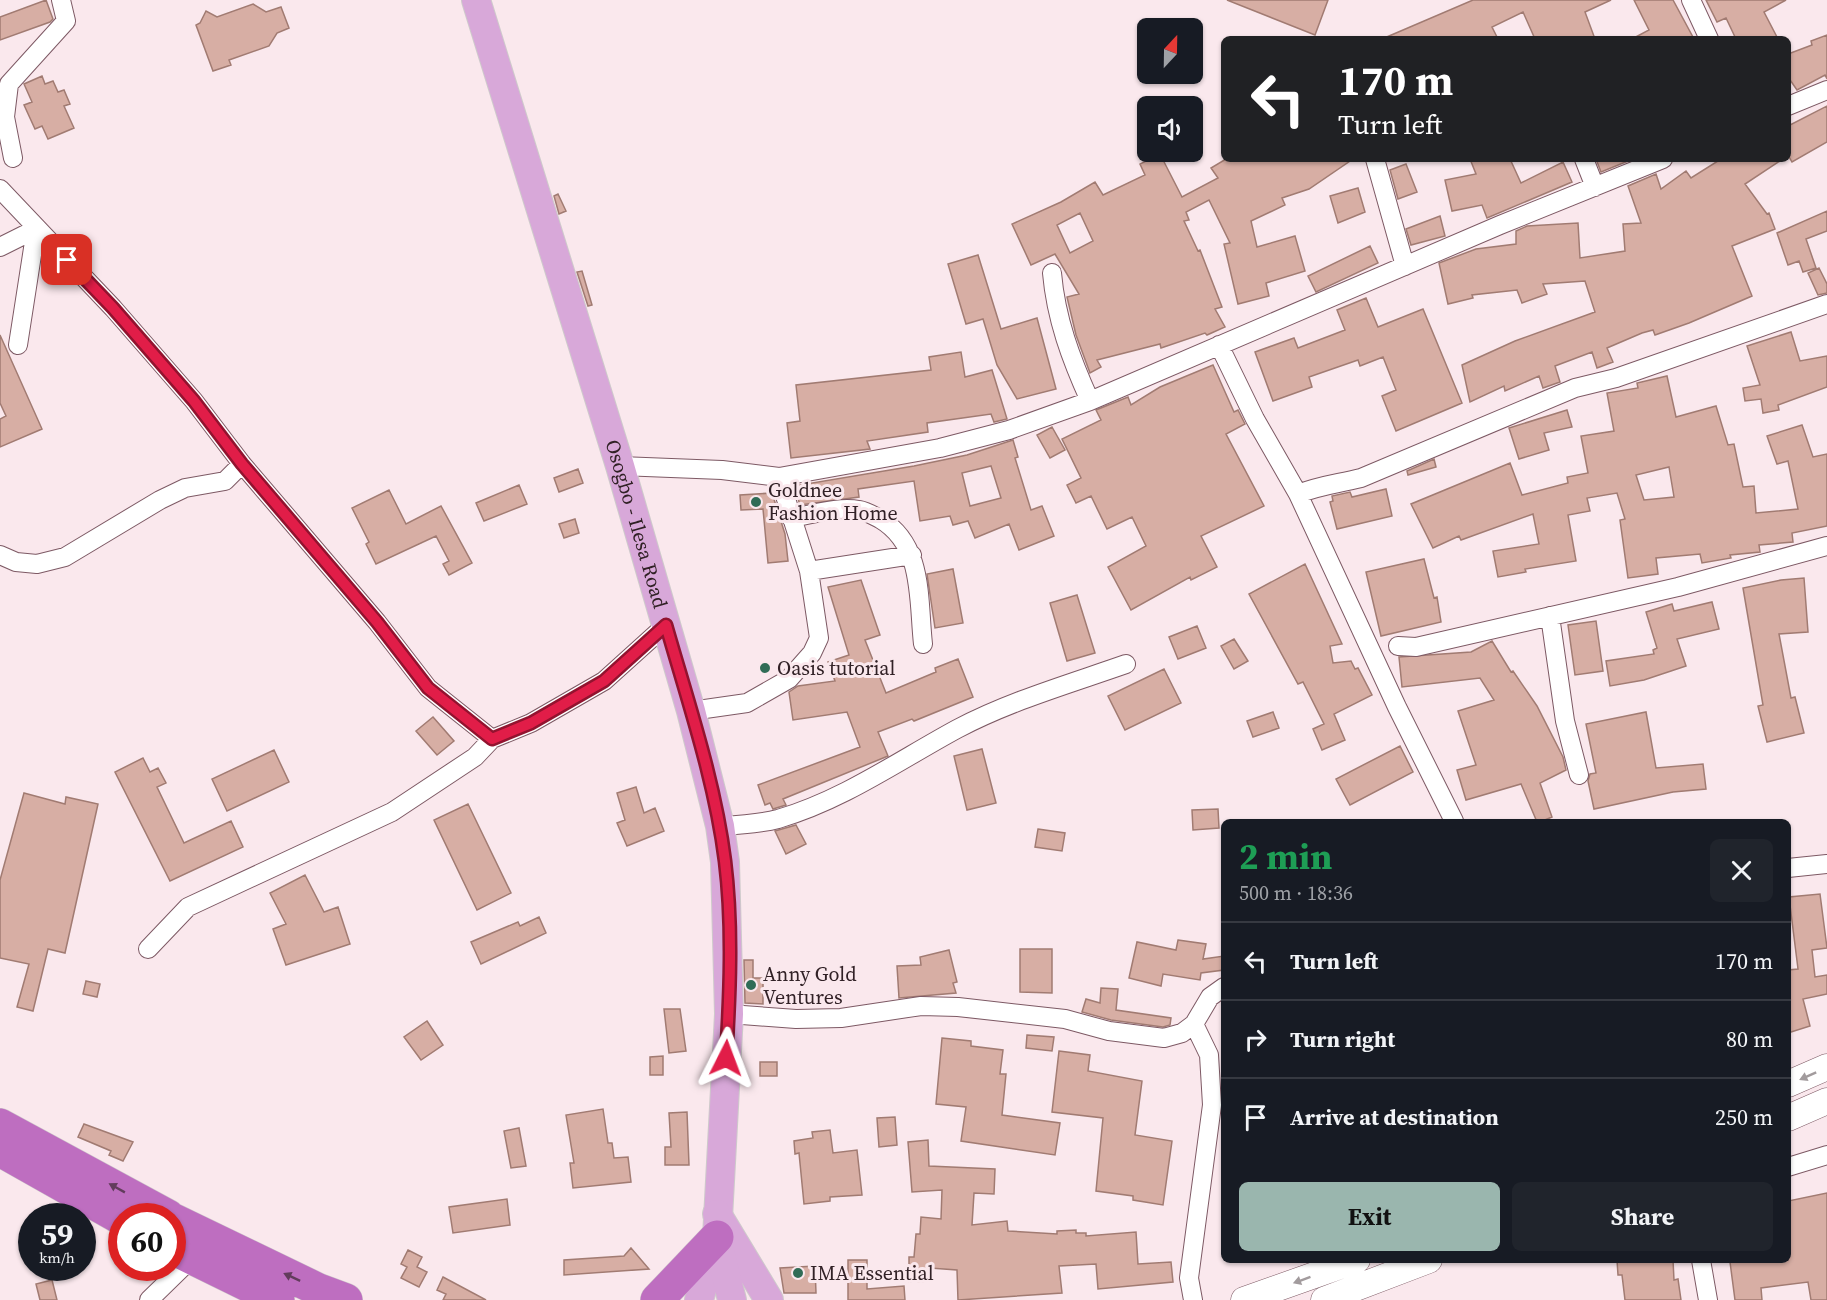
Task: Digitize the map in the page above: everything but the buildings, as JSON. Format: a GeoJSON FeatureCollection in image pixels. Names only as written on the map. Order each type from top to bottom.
{"type":"FeatureCollection","features":[{"type":"Feature","properties":{"kind":"highway"},"geometry":{"type":"LineString","coordinates":[[0,1125],[144,1203]]}},
{"type":"Feature","properties":{"kind":"highway"},"geometry":{"type":"LineString","coordinates":[[0,1150],[108,1211]]}},
{"type":"Feature","properties":{"kind":"highway"},"geometry":{"type":"LineString","coordinates":[[186,1226],[319,1290],[346,1300]]}},
{"type":"Feature","properties":{"kind":"highway"},"geometry":{"type":"LineString","coordinates":[[657,1300],[717,1226]]}},
{"type":"Feature","properties":{"kind":"highway"},"geometry":{"type":"LineString","coordinates":[[186,1256],[278,1300]]}},
{"type":"Feature","properties":{"kind":"main road","name":"Osogbo - Ilesa Road"},"geometry":{"type":"LineString","coordinates":[[476,0],[620,466],[691,711],[720,826],[725,862],[729,1014],[717,1226],[699,1300]]}},
{"type":"Feature","properties":{"kind":"main road"},"geometry":{"type":"LineString","coordinates":[[1791,1083],[1827,1067]]}},
{"type":"Feature","properties":{"kind":"main road"},"geometry":{"type":"LineString","coordinates":[[1791,1117],[1827,1101]]}},
{"type":"Feature","properties":{"kind":"main road","name":"Osogbo - Ilesa Road"},"geometry":{"type":"LineString","coordinates":[[717,1226],[732,1300]]}},
{"type":"Feature","properties":{"kind":"main road"},"geometry":{"type":"LineString","coordinates":[[717,1226],[769,1300]]}},
{"type":"Feature","properties":{"kind":"main road"},"geometry":{"type":"LineString","coordinates":[[1244,1300],[1349,1263]]}},
{"type":"Feature","properties":{"kind":"main road"},"geometry":{"type":"LineString","coordinates":[[1324,1300],[1371,1291],[1423,1263]]}},
{"type":"Feature","properties":{"kind":"street"},"geometry":{"type":"LineString","coordinates":[[13,158],[5,117],[9,84],[66,21],[61,0]]}},
{"type":"Feature","properties":{"kind":"street"},"geometry":{"type":"LineString","coordinates":[[1691,0],[1708,36]]}},
{"type":"Feature","properties":{"kind":"street"},"geometry":{"type":"LineString","coordinates":[[1791,105],[1827,90]]}},
{"type":"Feature","properties":{"kind":"street"},"geometry":{"type":"LineString","coordinates":[[1376,162],[1405,266]]}},
{"type":"Feature","properties":{"kind":"street"},"geometry":{"type":"LineString","coordinates":[[1585,162],[1595,187]]}},
{"type":"Feature","properties":{"kind":"street"},"geometry":{"type":"LineString","coordinates":[[620,466],[722,470],[779,477],[940,448],[1009,430],[1089,401],[1656,162]]}},
{"type":"Feature","properties":{"kind":"street"},"geometry":{"type":"LineString","coordinates":[[0,189],[113,308],[194,401],[242,464],[377,622],[428,688],[492,739]]}},
{"type":"Feature","properties":{"kind":"street"},"geometry":{"type":"LineString","coordinates":[[0,247],[36,229]]}},
{"type":"Feature","properties":{"kind":"street"},"geometry":{"type":"LineString","coordinates":[[18,345],[36,229]]}},
{"type":"Feature","properties":{"kind":"street"},"geometry":{"type":"LineString","coordinates":[[1052,273],[1055,306],[1071,360],[1089,401]]}},
{"type":"Feature","properties":{"kind":"street"},"geometry":{"type":"LineString","coordinates":[[1298,494],[1321,484],[1338,484],[1361,478],[1575,388],[1616,378],[1827,304]]}},
{"type":"Feature","properties":{"kind":"street"},"geometry":{"type":"LineString","coordinates":[[1219,345],[1255,419],[1298,494],[1397,707],[1453,819]]}},
{"type":"Feature","properties":{"kind":"street"},"geometry":{"type":"LineString","coordinates":[[0,555],[16,562],[37,564],[65,557],[168,496],[185,488],[225,481],[242,464]]}},
{"type":"Feature","properties":{"kind":"street"},"geometry":{"type":"LineString","coordinates":[[691,711],[747,703],[789,679],[805,662],[819,638],[809,571],[790,518],[779,477]]}},
{"type":"Feature","properties":{"kind":"street"},"geometry":{"type":"LineString","coordinates":[[790,518],[859,510],[895,530],[912,555],[918,582],[923,644]]}},
{"type":"Feature","properties":{"kind":"street"},"geometry":{"type":"LineString","coordinates":[[1398,646],[1416,647],[1678,587],[1827,546]]}},
{"type":"Feature","properties":{"kind":"street"},"geometry":{"type":"LineString","coordinates":[[809,571],[912,555]]}},
{"type":"Feature","properties":{"kind":"street"},"geometry":{"type":"LineString","coordinates":[[1550,616],[1565,721],[1580,775]]}},
{"type":"Feature","properties":{"kind":"street"},"geometry":{"type":"LineString","coordinates":[[148,949],[188,908],[392,812],[475,757],[492,739],[531,723],[604,681],[666,625]]}},
{"type":"Feature","properties":{"kind":"street"},"geometry":{"type":"LineString","coordinates":[[720,826],[777,819],[810,806],[860,784],[957,729],[1014,702],[1126,664]]}},
{"type":"Feature","properties":{"kind":"street"},"geometry":{"type":"LineString","coordinates":[[1791,868],[1827,864]]}},
{"type":"Feature","properties":{"kind":"street"},"geometry":{"type":"LineString","coordinates":[[729,1014],[796,1019],[842,1018],[921,1006],[958,1007],[1065,1019],[1109,1031],[1164,1038],[1182,1033],[1194,1024],[1210,997],[1221,989]]}},
{"type":"Feature","properties":{"kind":"street"},"geometry":{"type":"LineString","coordinates":[[1193,1300],[1190,1278],[1213,1088],[1209,1055],[1194,1024]]}},
{"type":"Feature","properties":{"kind":"street"},"geometry":{"type":"LineString","coordinates":[[1791,1166],[1827,1155]]}},
{"type":"Feature","properties":{"kind":"street"},"geometry":{"type":"LineString","coordinates":[[1702,1263],[1708,1300]]}},
{"type":"Feature","properties":{"kind":"street"},"geometry":{"type":"LineString","coordinates":[[149,1300],[163,1281]]}},
{"type":"Feature","properties":{"kind":"place","name":"Goldnee Fashion Home"},"geometry":{"type":"Point","coordinates":[756,502]}},
{"type":"Feature","properties":{"kind":"place","name":"Oasis tutorial"},"geometry":{"type":"Point","coordinates":[765,668]}},
{"type":"Feature","properties":{"kind":"place","name":"Anny Gold Ventures"},"geometry":{"type":"Point","coordinates":[751,985]}},
{"type":"Feature","properties":{"kind":"place","name":"IMA Essential"},"geometry":{"type":"Point","coordinates":[798,1273]}},
{"type":"Feature","properties":{"kind":"route"},"geometry":{"type":"LineString","coordinates":[[67,260],[113,308],[194,401],[269,498],[377,622],[428,688],[492,739],[531,723],[604,681],[666,625],[691,711],[720,826],[725,862],[729,1014],[726,1058]]}}]}
